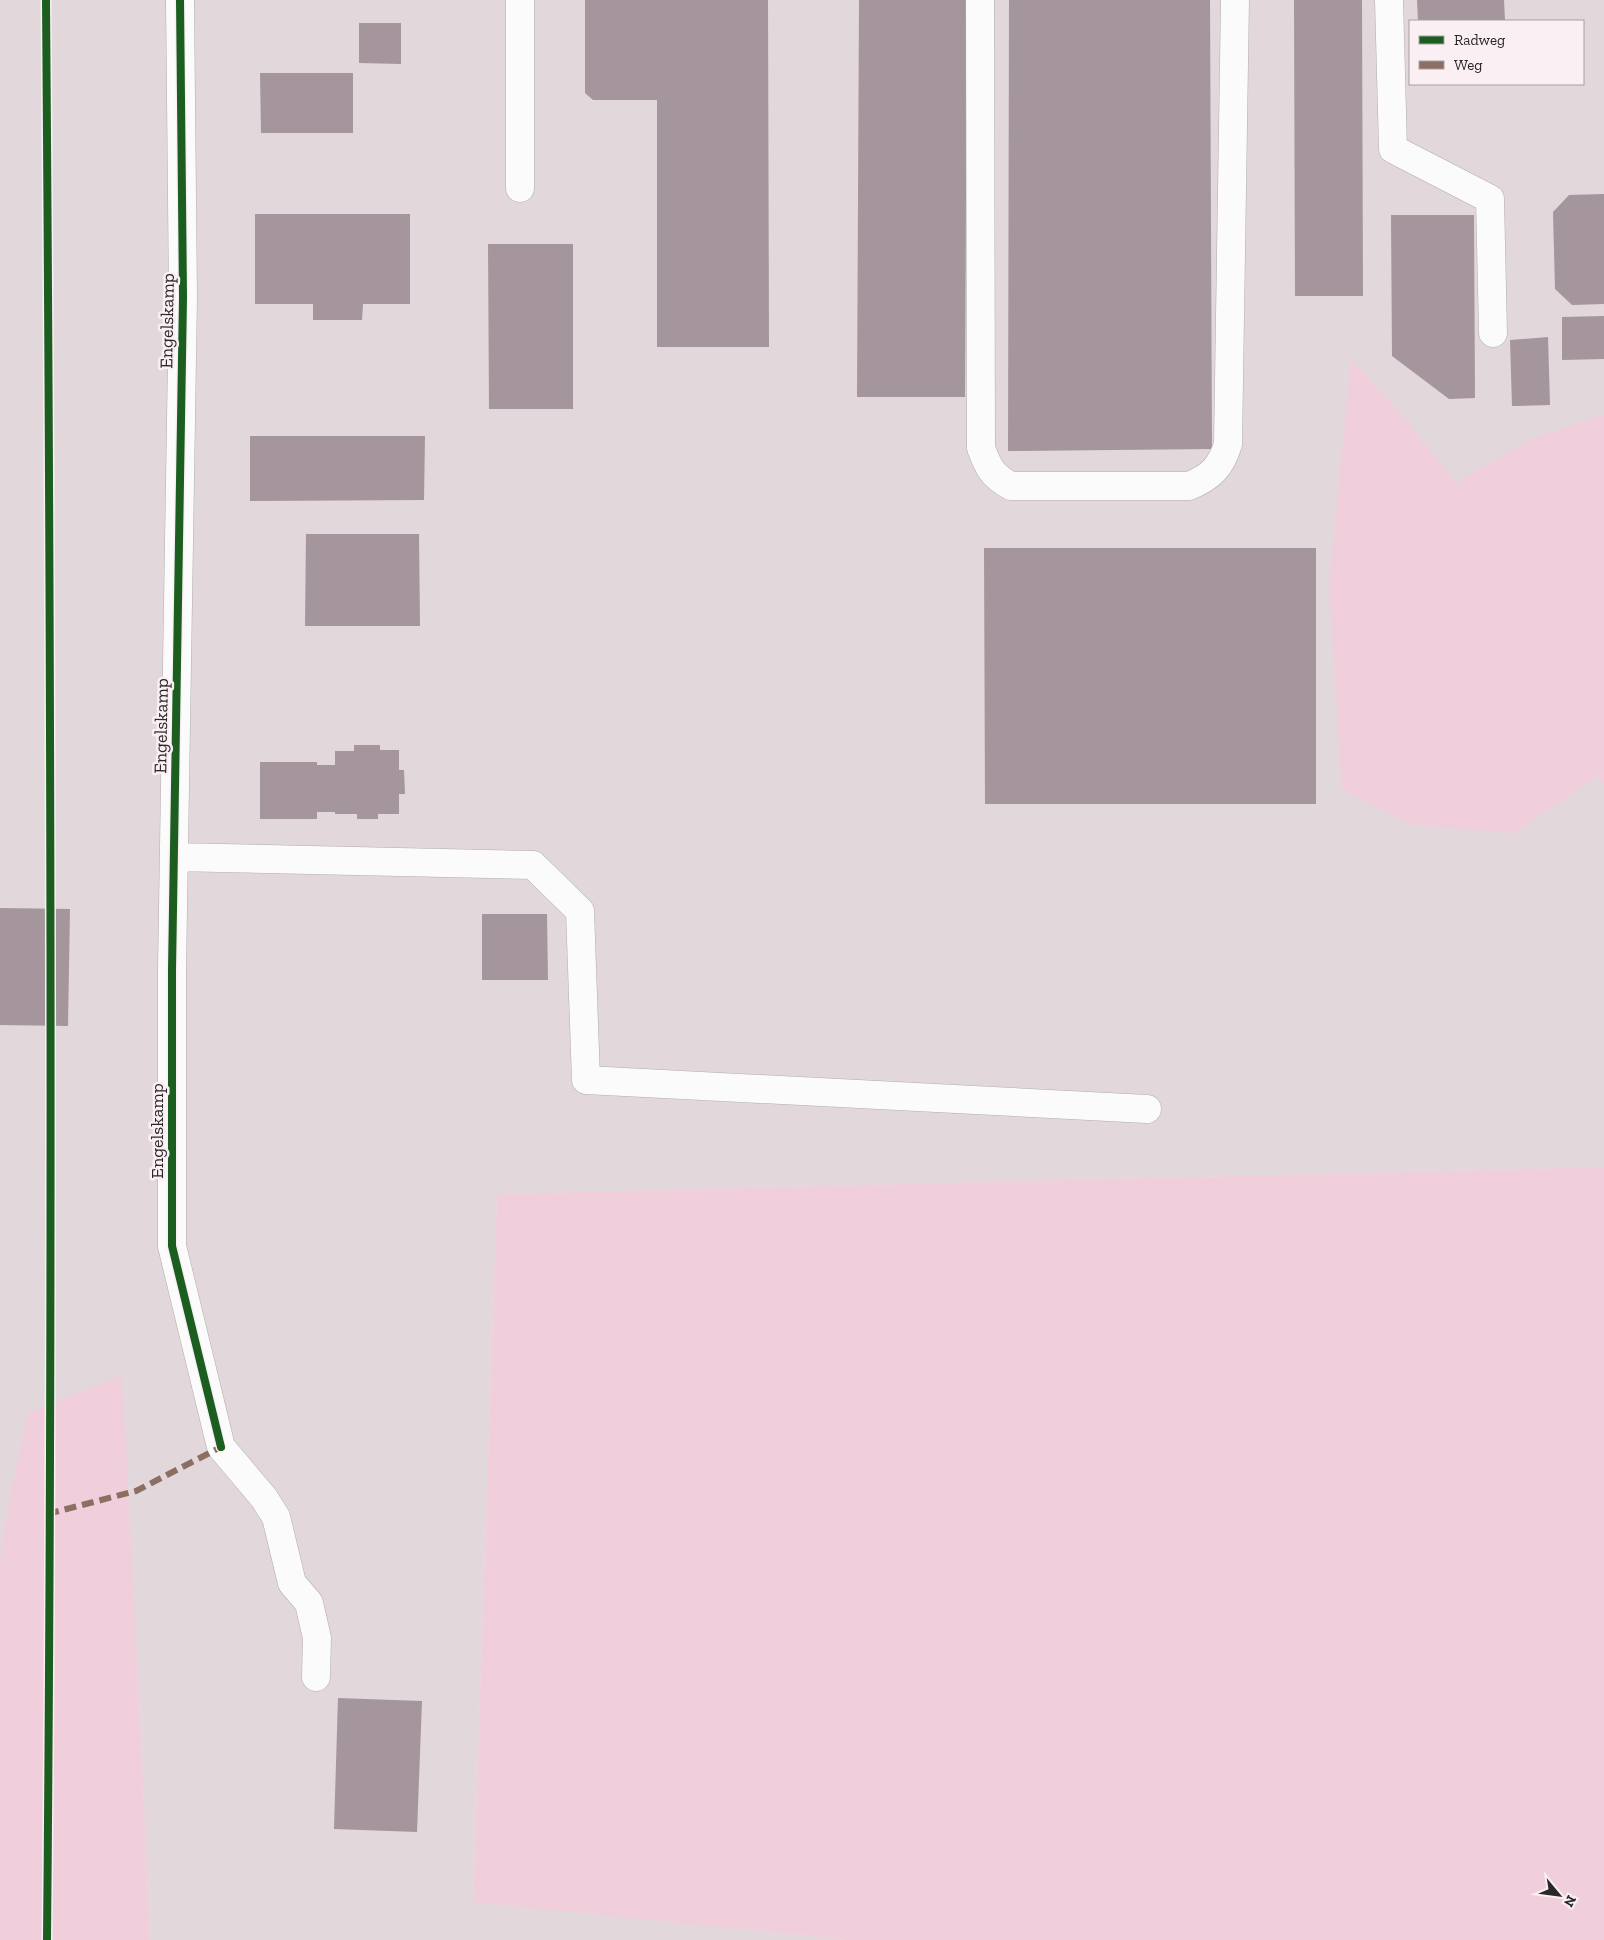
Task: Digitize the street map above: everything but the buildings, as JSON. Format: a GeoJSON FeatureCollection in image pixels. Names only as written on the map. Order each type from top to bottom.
{"type":"FeatureCollection","features":[{"type":"Feature","properties":{"kind":"street","name":"Engelskamp"},"geometry":{"type":"LineString","coordinates":[[180,0],[183,297],[172,970],[172,1246],[220,1447],[264,1498],[276,1517],[292,1583],[309,1603],[317,1638],[316,1677]]}},
{"type":"Feature","properties":{"kind":"street"},"geometry":{"type":"LineString","coordinates":[[520,0],[520,188]]}},
{"type":"Feature","properties":{"kind":"street"},"geometry":{"type":"LineString","coordinates":[[980,0],[980,448],[988,466],[997,478],[1011,486],[1189,486],[1204,480],[1213,472],[1223,458],[1228,444],[1235,0]]}},
{"type":"Feature","properties":{"kind":"street"},"geometry":{"type":"LineString","coordinates":[[1389,0],[1393,149],[1490,199],[1493,333]]}},
{"type":"Feature","properties":{"kind":"street"},"geometry":{"type":"LineString","coordinates":[[174,857],[533,865],[580,911],[586,1080],[1147,1109]]}},
{"type":"Feature","properties":{"kind":"shaded area"},"geometry":{"type":"Polygon","coordinates":[[[0,0],[1604,0],[1604,1167],[497,1194],[473,1901],[847,1940],[150,1940],[121,1375],[0,1561],[0,0]]]}},
{"type":"Feature","properties":{"kind":"shaded area"},"geometry":{"type":"Polygon","coordinates":[[[1351,359],[1407,421],[1456,483],[1531,439],[1604,415],[1604,783],[1598,775],[1515,833],[1410,825],[1342,789],[1329,584],[1351,359]]]}},
{"type":"Feature","properties":{"kind":"shaded area"},"geometry":{"type":"Polygon","coordinates":[[[1604,1167],[1604,1940],[847,1940],[473,1902],[497,1194],[1604,1167]]]}},
{"type":"Feature","properties":{"kind":"shaded area"},"geometry":{"type":"Polygon","coordinates":[[[122,1375],[150,1940],[0,1940],[0,1561],[10,1496],[28,1413],[122,1375]]]}},
{"type":"Feature","properties":{"kind":"marked path"},"geometry":{"type":"LineString","coordinates":[[51,1517],[51,1513],[136,1491],[221,1447]]}},
{"type":"Feature","properties":{"kind":"cycle path"},"geometry":{"type":"LineString","coordinates":[[46,0],[51,970],[47,1940]]}},
{"type":"Feature","properties":{"kind":"cycle path"},"geometry":{"type":"LineString","coordinates":[[180,0],[183,297],[172,970],[172,1246],[221,1447]]}}]}
